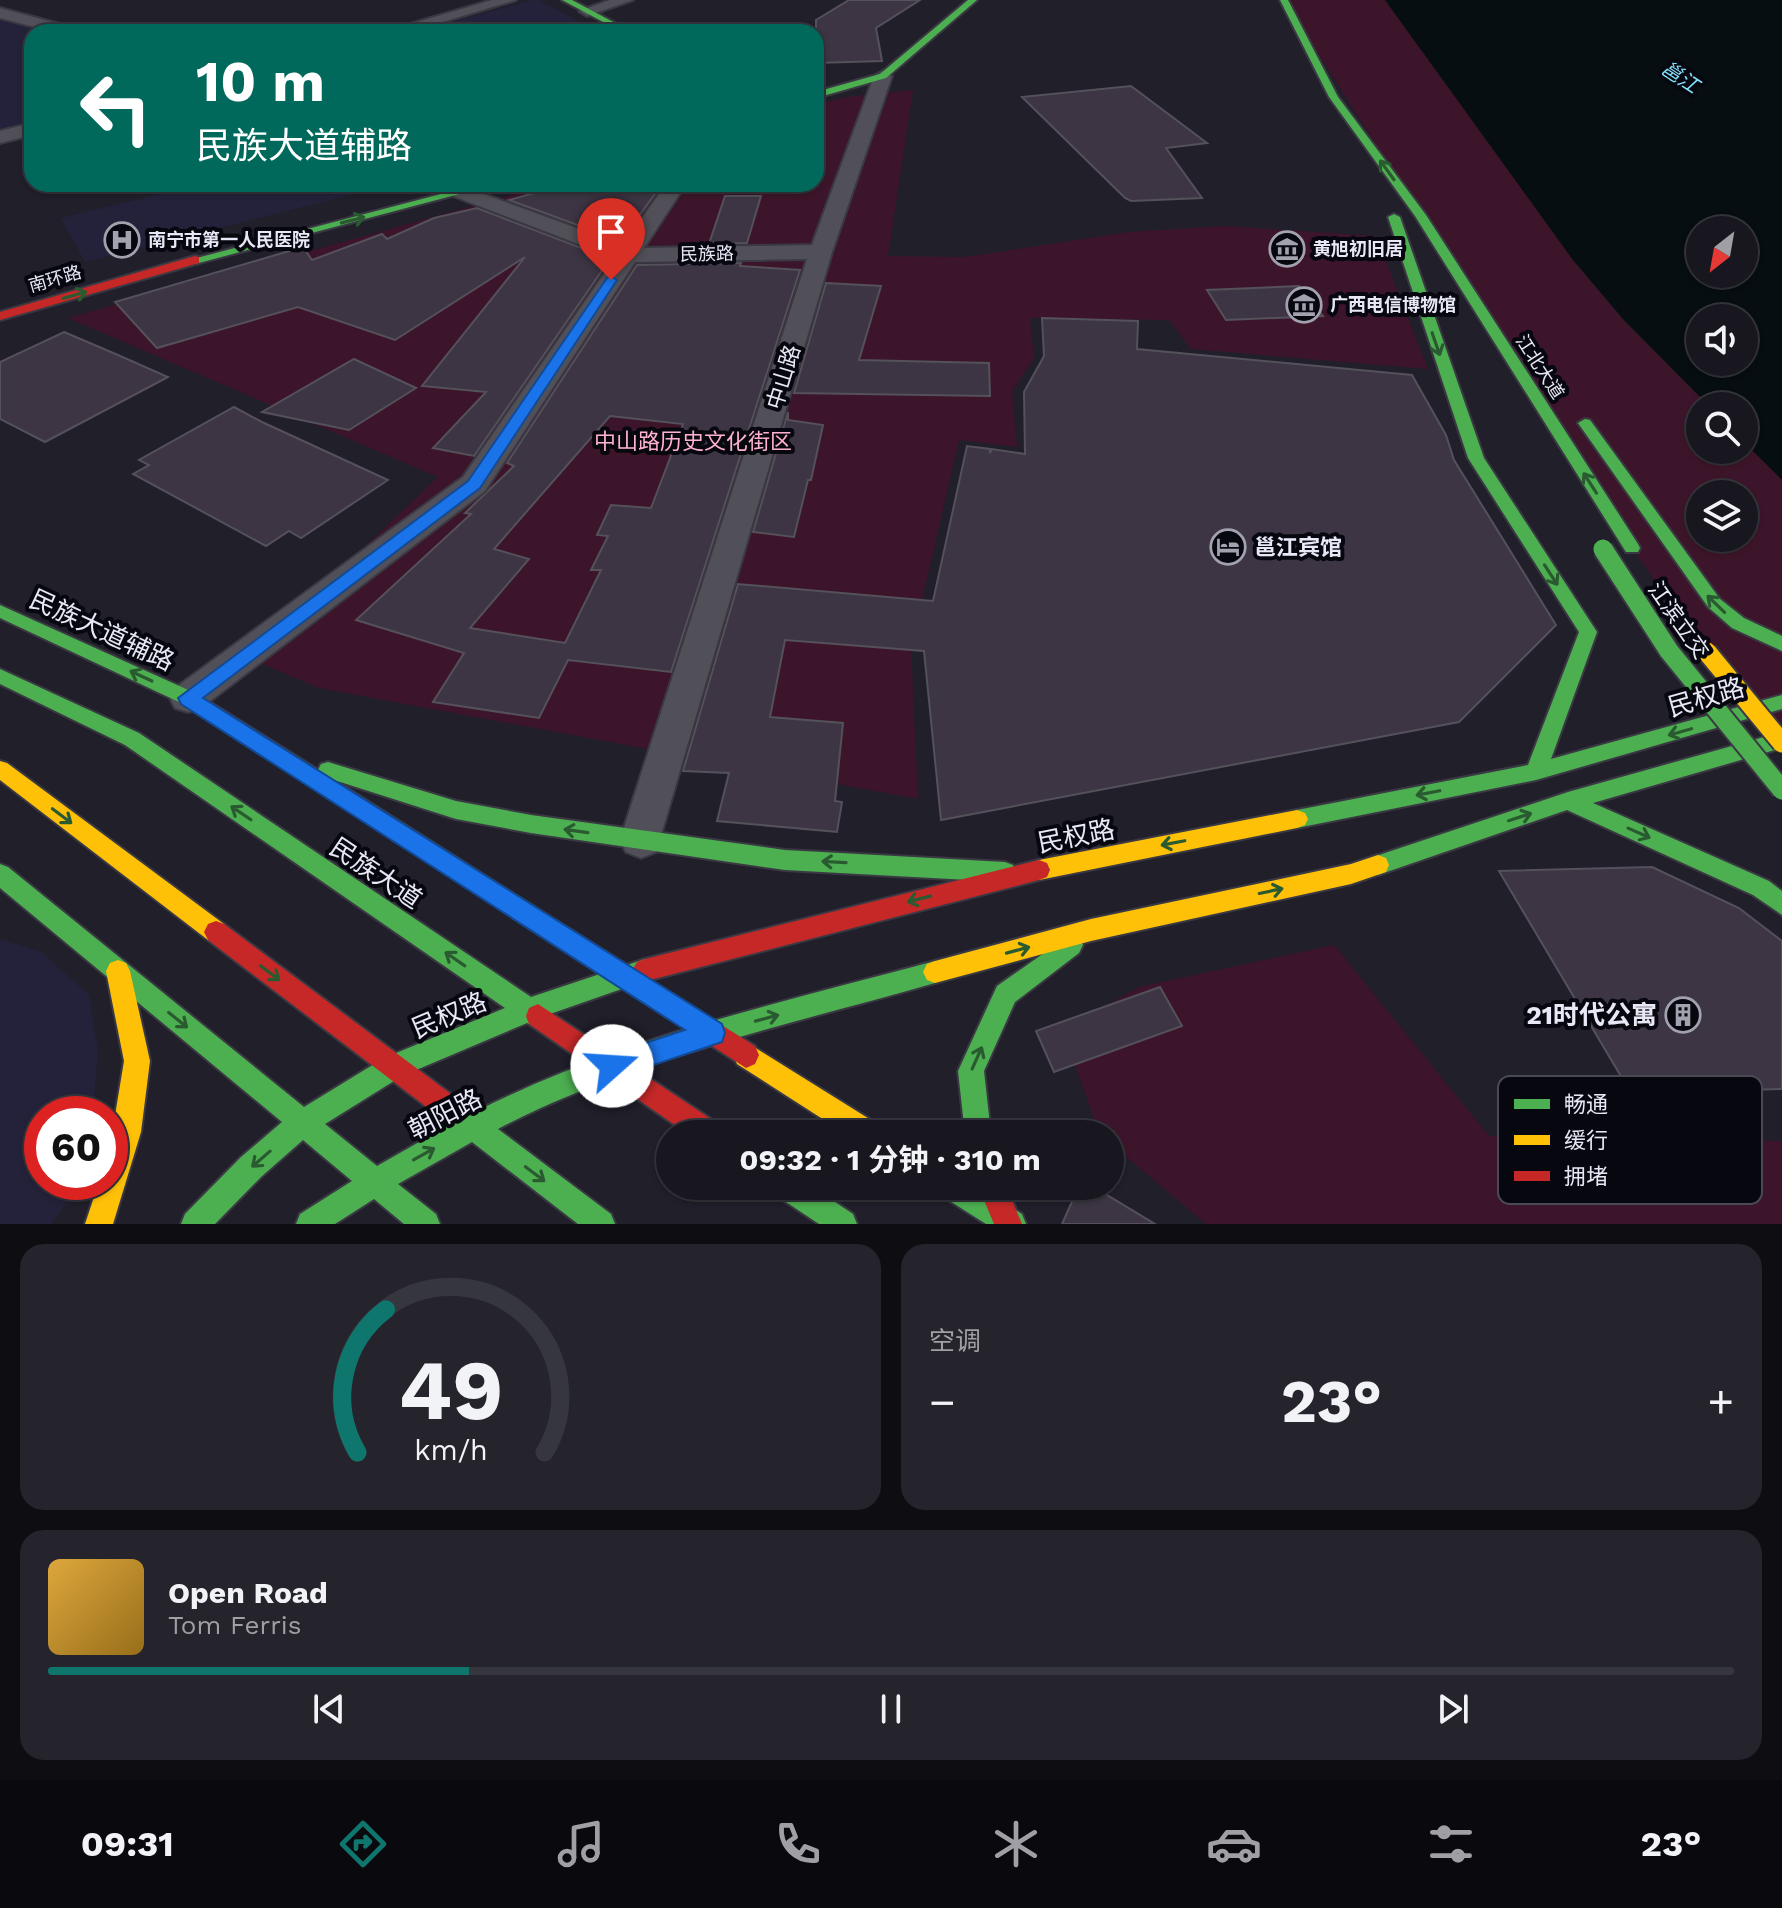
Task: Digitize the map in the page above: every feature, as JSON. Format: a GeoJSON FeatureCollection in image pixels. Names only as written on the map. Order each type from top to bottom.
{"type":"FeatureCollection","features":[{"type":"Feature","properties":{"kind":"main road"},"geometry":{"type":"LineString","coordinates":[[566,0],[612,24]]}},
{"type":"Feature","properties":{"kind":"main road"},"geometry":{"type":"LineString","coordinates":[[824,93],[883,76],[973,0]]}},
{"type":"Feature","properties":{"kind":"main road","name":"江北大道"},"geometry":{"type":"LineString","coordinates":[[1284,0],[1334,97],[1420,215],[1641,561]]}},
{"type":"Feature","properties":{"kind":"main road"},"geometry":{"type":"LineString","coordinates":[[824,86],[883,76]]}},
{"type":"Feature","properties":{"kind":"main road","name":"南环路"},"geometry":{"type":"LineString","coordinates":[[0,297],[400,192]]}},
{"type":"Feature","properties":{"kind":"main road","name":"南环路"},"geometry":{"type":"LineString","coordinates":[[0,316],[199,259],[460,192]]}},
{"type":"Feature","properties":{"kind":"main road"},"geometry":{"type":"LineString","coordinates":[[1473,334],[1441,281],[1389,211],[1476,458],[1588,632],[1536,772]]}},
{"type":"Feature","properties":{"kind":"main road"},"geometry":{"type":"LineString","coordinates":[[1420,215],[1473,262]]}},
{"type":"Feature","properties":{"kind":"main road"},"geometry":{"type":"LineString","coordinates":[[1571,403],[1714,603],[1738,623],[1782,644]]}},
{"type":"Feature","properties":{"kind":"main road","name":"江滨立交"},"geometry":{"type":"LineString","coordinates":[[1598,542],[1669,651],[1782,790]]}},
{"type":"Feature","properties":{"kind":"main road","name":"民族大道辅路"},"geometry":{"type":"LineString","coordinates":[[0,611],[188,698],[848,1120]]}},
{"type":"Feature","properties":{"kind":"main road"},"geometry":{"type":"LineString","coordinates":[[612,1066],[713,1033],[1091,930],[1351,874],[1568,801],[1782,741],[1696,639]]}},
{"type":"Feature","properties":{"kind":"main road","name":"民族大道"},"geometry":{"type":"LineString","coordinates":[[0,676],[132,739],[691,1120]]}},
{"type":"Feature","properties":{"kind":"main road","name":"民权路"},"geometry":{"type":"LineString","coordinates":[[393,1067],[528,1010],[623,976],[1024,873],[1536,772],[1782,702]]}},
{"type":"Feature","properties":{"kind":"main road"},"geometry":{"type":"LineString","coordinates":[[276,755],[456,810],[641,840],[785,860],[1024,873]]}},
{"type":"Feature","properties":{"kind":"main road"},"geometry":{"type":"LineString","coordinates":[[0,769],[601,1224]]}},
{"type":"Feature","properties":{"kind":"main road"},"geometry":{"type":"LineString","coordinates":[[1568,801],[1761,888],[1782,905]]}},
{"type":"Feature","properties":{"kind":"main road"},"geometry":{"type":"LineString","coordinates":[[0,874],[426,1224]]}},
{"type":"Feature","properties":{"kind":"main road"},"geometry":{"type":"LineString","coordinates":[[976,1120],[971,1071],[1006,994],[1091,930]]}},
{"type":"Feature","properties":{"kind":"main road"},"geometry":{"type":"LineString","coordinates":[[99,1224],[128,1132],[137,1061],[118,971]]}},
{"type":"Feature","properties":{"kind":"main road","name":"朝阳路"},"geometry":{"type":"LineString","coordinates":[[310,1224],[374,1181],[473,1127],[612,1066]]}},
{"type":"Feature","properties":{"kind":"main road"},"geometry":{"type":"LineString","coordinates":[[195,1224],[251,1167],[303,1122],[393,1067]]}},
{"type":"Feature","properties":{"kind":"main road"},"geometry":{"type":"LineString","coordinates":[[808,1200],[843,1224]]}},
{"type":"Feature","properties":{"kind":"main road"},"geometry":{"type":"LineString","coordinates":[[974,1200],[1008,1222]]}},
{"type":"Feature","properties":{"kind":"main road"},"geometry":{"type":"LineString","coordinates":[[998,1200],[1008,1222]]}},
{"type":"Feature","properties":{"kind":"street"},"geometry":{"type":"LineString","coordinates":[[420,24],[509,0]]}},
{"type":"Feature","properties":{"kind":"street"},"geometry":{"type":"LineString","coordinates":[[587,11],[626,0]]}},
{"type":"Feature","properties":{"kind":"street"},"geometry":{"type":"LineString","coordinates":[[0,13],[42,24]]}},
{"type":"Feature","properties":{"kind":"street","name":"中山路"},"geometry":{"type":"LineString","coordinates":[[641,840],[821,252],[883,76]]}},
{"type":"Feature","properties":{"kind":"street"},"geometry":{"type":"LineString","coordinates":[[0,137],[24,131]]}},
{"type":"Feature","properties":{"kind":"street","name":"民族路"},"geometry":{"type":"LineString","coordinates":[[460,192],[628,255],[821,252]]}},
{"type":"Feature","properties":{"kind":"street"},"geometry":{"type":"LineString","coordinates":[[188,698],[474,484],[671,192]]}},
{"type":"Feature","properties":{"kind":"shaded area"},"geometry":{"type":"Polygon","coordinates":[[[539,0],[585,24],[443,24],[539,0]]]}},
{"type":"Feature","properties":{"kind":"shaded area"},"geometry":{"type":"Polygon","coordinates":[[[0,19],[24,26],[24,126],[0,132],[0,19]]]}},
{"type":"Feature","properties":{"kind":"shaded area","name":"南宁市第一人民医院"},"geometry":{"type":"Polygon","coordinates":[[[361,192],[85,262],[61,218],[164,193],[361,192]]]}},
{"type":"Feature","properties":{"kind":"shaded area"},"geometry":{"type":"Polygon","coordinates":[[[0,939],[41,952],[89,995],[98,1051],[94,1096],[24,1096],[24,1200],[67,1200],[66,1203],[51,1224],[0,1224],[0,939]]]}},
{"type":"Feature","properties":{"kind":"green space"},"geometry":{"type":"Polygon","coordinates":[[[1284,0],[1385,0],[1573,260],[1624,321],[1695,392],[1686,392],[1686,464],[1758,464],[1758,456],[1782,480],[1782,743],[1696,639],[1632,548],[1284,0]]]}},
{"type":"Feature","properties":{"kind":"green space","name":"中山路历史文化街区"},"geometry":{"type":"Polygon","coordinates":[[[913,90],[888,256],[965,257],[1129,232],[1225,226],[1376,236],[1428,369],[1191,349],[1169,320],[1030,318],[1034,358],[1012,392],[1017,447],[959,440],[911,648],[918,799],[319,688],[248,658],[438,477],[68,318],[523,192],[824,192],[824,103],[846,97],[913,90]]]}},
{"type":"Feature","properties":{"kind":"green space"},"geometry":{"type":"Polygon","coordinates":[[[1334,945],[1489,1136],[1498,1136],[1498,1204],[1762,1204],[1762,1141],[1782,1141],[1782,1224],[1206,1224],[1124,1155],[1124,1120],[1094,1120],[1063,1030],[1139,987],[1334,945]]]}},
{"type":"Feature","properties":{"kind":"water","name":"邕江"},"geometry":{"type":"Polygon","coordinates":[[[1385,0],[1782,0],[1782,480],[1758,456],[1758,392],[1695,392],[1624,320],[1573,260],[1385,0]]]}},
{"type":"Feature","properties":{"kind":"building"},"geometry":{"type":"Polygon","coordinates":[[[849,0],[920,0],[876,28],[882,61],[824,63],[824,24],[816,24],[816,20],[849,0]]]}},
{"type":"Feature","properties":{"kind":"building"},"geometry":{"type":"Polygon","coordinates":[[[1131,86],[1207,143],[1166,148],[1202,198],[1131,201],[1125,198],[1022,97],[1131,86]]]}},
{"type":"Feature","properties":{"kind":"building"},"geometry":{"type":"Polygon","coordinates":[[[538,192],[656,192],[621,241],[509,200],[538,192]]]}},
{"type":"Feature","properties":{"kind":"building"},"geometry":{"type":"Polygon","coordinates":[[[725,196],[761,196],[747,243],[709,244],[725,196]]]}},
{"type":"Feature","properties":{"kind":"building"},"geometry":{"type":"Polygon","coordinates":[[[477,208],[610,259],[474,456],[433,448],[486,392],[422,386],[525,257],[395,340],[298,307],[157,348],[115,302],[303,247],[312,260],[382,234],[387,239],[434,218],[477,208]]]}},
{"type":"Feature","properties":{"kind":"building"},"geometry":{"type":"Polygon","coordinates":[[[741,263],[740,266],[800,270],[671,672],[568,660],[539,718],[433,702],[464,653],[356,620],[471,514],[465,513],[514,466],[507,463],[637,265],[741,263]],[[610,416],[494,549],[529,559],[470,628],[565,643],[601,570],[591,570],[608,536],[597,535],[611,505],[651,508],[683,424],[610,416]]]}},
{"type":"Feature","properties":{"kind":"building"},"geometry":{"type":"Polygon","coordinates":[[[826,283],[881,286],[859,360],[989,363],[990,396],[794,393],[826,283]]]}},
{"type":"Feature","properties":{"kind":"building","name":"广西电信博物馆"},"geometry":{"type":"Polygon","coordinates":[[[1299,286],[1323,316],[1226,320],[1207,290],[1299,286]]]}},
{"type":"Feature","properties":{"kind":"building","name":"邕江宾馆"},"geometry":{"type":"Polygon","coordinates":[[[1042,318],[1138,321],[1137,349],[1412,375],[1446,435],[1454,460],[1556,625],[1459,722],[941,820],[924,651],[785,640],[770,717],[843,723],[835,801],[842,802],[837,832],[717,821],[729,773],[683,771],[738,584],[933,601],[967,446],[990,449],[990,453],[992,449],[1025,454],[1024,392],[1044,356],[1042,318]]]}},
{"type":"Feature","properties":{"kind":"building"},"geometry":{"type":"Polygon","coordinates":[[[64,332],[168,377],[45,442],[0,419],[0,362],[64,332]]]}},
{"type":"Feature","properties":{"kind":"building"},"geometry":{"type":"Polygon","coordinates":[[[354,359],[416,388],[349,430],[262,412],[354,359]]]}},
{"type":"Feature","properties":{"kind":"building"},"geometry":{"type":"Polygon","coordinates":[[[234,407],[388,480],[301,538],[289,531],[266,546],[133,474],[149,465],[139,460],[234,407]]]}},
{"type":"Feature","properties":{"kind":"building"},"geometry":{"type":"Polygon","coordinates":[[[788,412],[788,420],[823,425],[794,537],[753,532],[788,412]]]}},
{"type":"Feature","properties":{"kind":"building","name":"21时代公寓"},"geometry":{"type":"Polygon","coordinates":[[[1652,867],[1739,908],[1782,941],[1782,1089],[1762,1090],[1762,1076],[1621,1076],[1499,871],[1652,867]]]}},
{"type":"Feature","properties":{"kind":"building"},"geometry":{"type":"Polygon","coordinates":[[[1160,987],[1182,1026],[1054,1072],[1036,1031],[1160,987]]]}},
{"type":"Feature","properties":{"kind":"building"},"geometry":{"type":"Polygon","coordinates":[[[1073,1200],[1115,1200],[1155,1224],[1062,1224],[1073,1200]]]}},
{"type":"Feature","properties":{"kind":"traffic: fast"},"geometry":{"type":"LineString","coordinates":[[566,0],[612,24]]}},
{"type":"Feature","properties":{"kind":"traffic: fast"},"geometry":{"type":"LineString","coordinates":[[824,93],[883,76],[973,0]]}},
{"type":"Feature","properties":{"kind":"traffic: fast"},"geometry":{"type":"LineString","coordinates":[[1284,0],[1334,97],[1420,215],[1632,548]]}},
{"type":"Feature","properties":{"kind":"traffic: fast"},"geometry":{"type":"LineString","coordinates":[[195,260],[461,192]]}},
{"type":"Feature","properties":{"kind":"traffic: fast"},"geometry":{"type":"LineString","coordinates":[[1394,217],[1476,458],[1588,632],[1536,772]]}},
{"type":"Feature","properties":{"kind":"traffic: fast"},"geometry":{"type":"LineString","coordinates":[[1585,423],[1714,603],[1738,623],[1782,644]]}},
{"type":"Feature","properties":{"kind":"traffic: fast"},"geometry":{"type":"LineString","coordinates":[[1603,549],[1669,651],[1782,790]]}},
{"type":"Feature","properties":{"kind":"traffic: fast"},"geometry":{"type":"LineString","coordinates":[[0,611],[188,698],[520,910]]}},
{"type":"Feature","properties":{"kind":"traffic: fast"},"geometry":{"type":"LineString","coordinates":[[0,676],[132,739],[538,1016]]}},
{"type":"Feature","properties":{"kind":"traffic: fast"},"geometry":{"type":"LineString","coordinates":[[1297,819],[1536,772],[1782,702]]}},
{"type":"Feature","properties":{"kind":"traffic: fast"},"geometry":{"type":"LineString","coordinates":[[1378,865],[1568,801],[1782,740]]}},
{"type":"Feature","properties":{"kind":"traffic: fast"},"geometry":{"type":"LineString","coordinates":[[328,770],[456,810],[531,824],[785,860],[1005,872]]}},
{"type":"Feature","properties":{"kind":"traffic: fast"},"geometry":{"type":"LineString","coordinates":[[1568,801],[1761,888],[1782,905]]}},
{"type":"Feature","properties":{"kind":"traffic: fast"},"geometry":{"type":"LineString","coordinates":[[0,874],[426,1224]]}},
{"type":"Feature","properties":{"kind":"traffic: fast"},"geometry":{"type":"LineString","coordinates":[[976,1120],[971,1071],[1006,994],[1071,945]]}},
{"type":"Feature","properties":{"kind":"traffic: fast"},"geometry":{"type":"LineString","coordinates":[[195,1224],[251,1167],[303,1122],[393,1067],[528,1010],[645,970]]}},
{"type":"Feature","properties":{"kind":"traffic: fast"},"geometry":{"type":"LineString","coordinates":[[310,1224],[457,1135],[575,1080],[694,1039],[935,972]]}},
{"type":"Feature","properties":{"kind":"traffic: fast"},"geometry":{"type":"LineString","coordinates":[[450,1109],[601,1224]]}},
{"type":"Feature","properties":{"kind":"traffic: fast"},"geometry":{"type":"LineString","coordinates":[[808,1200],[843,1224]]}},
{"type":"Feature","properties":{"kind":"traffic: fast"},"geometry":{"type":"LineString","coordinates":[[974,1200],[1012,1224]]}},
{"type":"Feature","properties":{"kind":"traffic: slow"},"geometry":{"type":"LineString","coordinates":[[1707,652],[1782,743]]}},
{"type":"Feature","properties":{"kind":"traffic: slow"},"geometry":{"type":"LineString","coordinates":[[0,769],[216,932]]}},
{"type":"Feature","properties":{"kind":"traffic: slow"},"geometry":{"type":"LineString","coordinates":[[1039,870],[1297,819]]}},
{"type":"Feature","properties":{"kind":"traffic: slow"},"geometry":{"type":"LineString","coordinates":[[935,972],[1091,930],[1351,874],[1378,865]]}},
{"type":"Feature","properties":{"kind":"traffic: slow"},"geometry":{"type":"LineString","coordinates":[[99,1224],[128,1132],[137,1061],[118,971]]}},
{"type":"Feature","properties":{"kind":"traffic: slow"},"geometry":{"type":"LineString","coordinates":[[746,1055],[848,1120]]}},
{"type":"Feature","properties":{"kind":"traffic: jam"},"geometry":{"type":"LineString","coordinates":[[0,316],[195,260]]}},
{"type":"Feature","properties":{"kind":"traffic: jam"},"geometry":{"type":"LineString","coordinates":[[645,970],[1039,870]]}},
{"type":"Feature","properties":{"kind":"traffic: jam"},"geometry":{"type":"LineString","coordinates":[[520,910],[746,1055]]}},
{"type":"Feature","properties":{"kind":"traffic: jam"},"geometry":{"type":"LineString","coordinates":[[216,932],[450,1109]]}},
{"type":"Feature","properties":{"kind":"traffic: jam"},"geometry":{"type":"LineString","coordinates":[[538,1016],[690,1120]]}},
{"type":"Feature","properties":{"kind":"traffic: jam"},"geometry":{"type":"LineString","coordinates":[[998,1200],[1008,1224]]}},
{"type":"Feature","properties":{"kind":"place","name":"南宁市第一人民医院"},"geometry":{"type":"Point","coordinates":[122,240]}},
{"type":"Feature","properties":{"kind":"place","name":"黄旭初旧居"},"geometry":{"type":"Point","coordinates":[1287,249]}},
{"type":"Feature","properties":{"kind":"place","name":"广西电信博物馆"},"geometry":{"type":"Point","coordinates":[1304,305]}},
{"type":"Feature","properties":{"kind":"place","name":"邕江宾馆"},"geometry":{"type":"Point","coordinates":[1228,547]}},
{"type":"Feature","properties":{"kind":"place","name":"21时代公寓"},"geometry":{"type":"Point","coordinates":[1683,1015]}},
{"type":"Feature","properties":{"kind":"route"},"geometry":{"type":"LineString","coordinates":[[611,280],[474,484],[188,698],[713,1033],[612,1066]]}}]}
